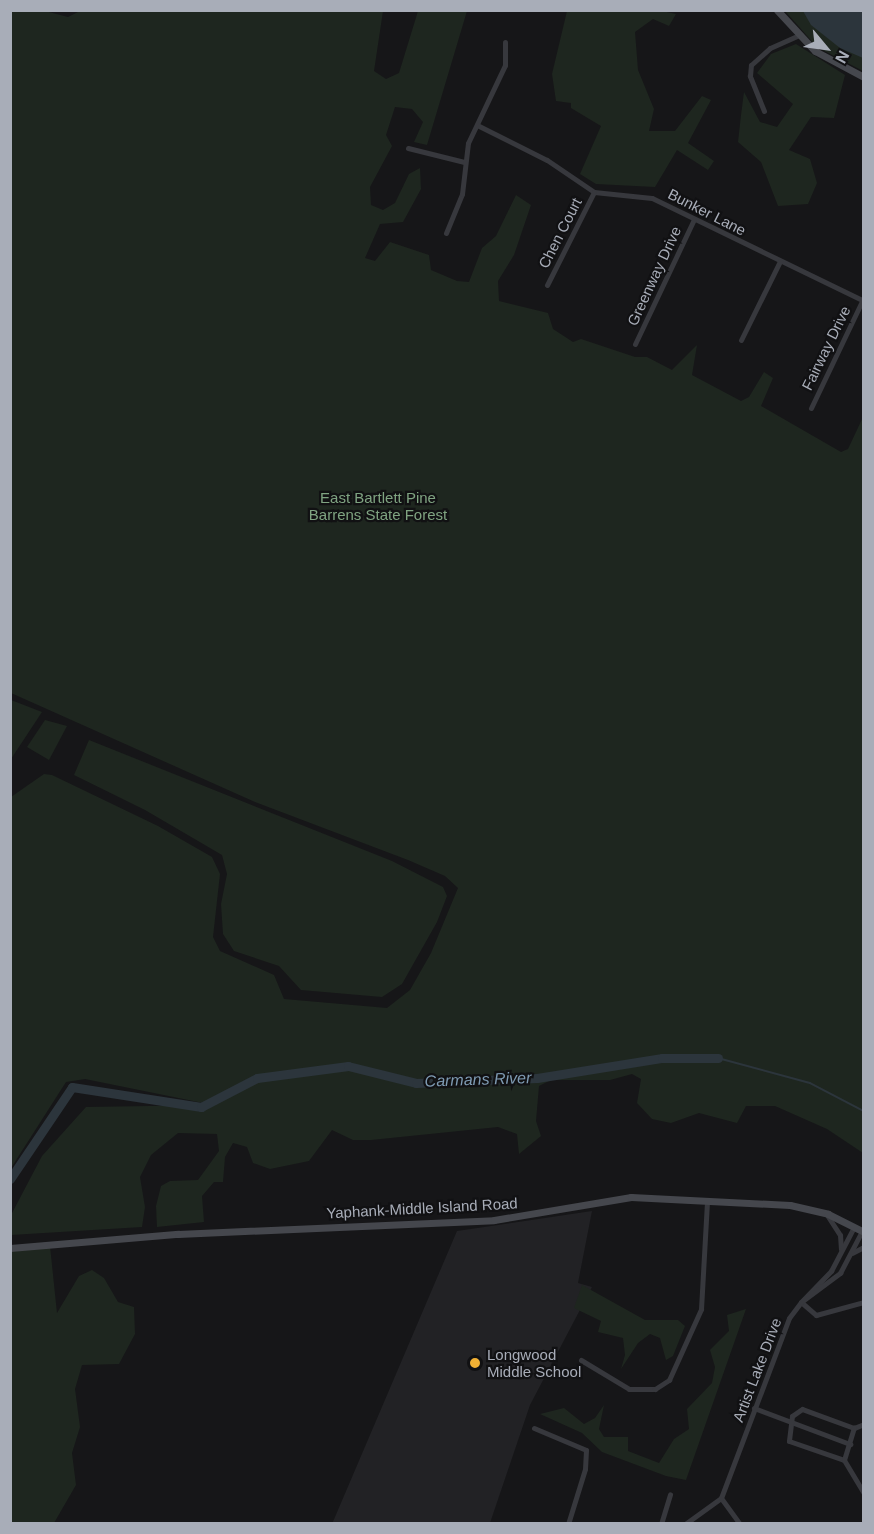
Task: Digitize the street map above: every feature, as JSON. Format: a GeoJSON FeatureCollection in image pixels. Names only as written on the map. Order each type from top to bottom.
{"type":"FeatureCollection","features":[{"type":"Feature","properties":{"kind":"main road"},"geometry":{"type":"LineString","coordinates":[[777,10],[815,51],[864,77]]}},
{"type":"Feature","properties":{"kind":"main road","name":"Yaphank-Middle Island Road"},"geometry":{"type":"LineString","coordinates":[[10,1248],[178,1234],[494,1220],[631,1197],[790,1205],[826,1214],[863,1232]]}},
{"type":"Feature","properties":{"kind":"street"},"geometry":{"type":"LineString","coordinates":[[764,111],[750,76],[752,65],[770,48],[799,35]]}},
{"type":"Feature","properties":{"kind":"street"},"geometry":{"type":"LineString","coordinates":[[446,233],[462,194],[464,162],[477,125],[503,71],[505,42]]}},
{"type":"Feature","properties":{"kind":"street","name":"Bunker Lane"},"geometry":{"type":"LineString","coordinates":[[477,125],[547,160],[594,192],[652,198],[863,299]]}},
{"type":"Feature","properties":{"kind":"street"},"geometry":{"type":"LineString","coordinates":[[408,148],[464,162]]}},
{"type":"Feature","properties":{"kind":"street","name":"Chen Court"},"geometry":{"type":"LineString","coordinates":[[547,285],[594,192]]}},
{"type":"Feature","properties":{"kind":"street","name":"Greenway Drive"},"geometry":{"type":"LineString","coordinates":[[635,344],[694,219]]}},
{"type":"Feature","properties":{"kind":"street"},"geometry":{"type":"LineString","coordinates":[[741,340],[780,261]]}},
{"type":"Feature","properties":{"kind":"street","name":"Fairway Drive"},"geometry":{"type":"LineString","coordinates":[[811,408],[863,299]]}},
{"type":"Feature","properties":{"kind":"street"},"geometry":{"type":"LineString","coordinates":[[581,1360],[629,1389],[656,1389],[669,1380],[701,1309],[707,1201]]}},
{"type":"Feature","properties":{"kind":"street"},"geometry":{"type":"LineString","coordinates":[[826,1214],[840,1235],[842,1250]]}},
{"type":"Feature","properties":{"kind":"street"},"geometry":{"type":"LineString","coordinates":[[854,1227],[831,1271],[801,1302],[816,1315],[864,1302]]}},
{"type":"Feature","properties":{"kind":"street","name":"Artist Lake Drive"},"geometry":{"type":"LineString","coordinates":[[721,1498],[782,1332],[801,1302],[831,1283],[863,1232]]}},
{"type":"Feature","properties":{"kind":"street"},"geometry":{"type":"LineString","coordinates":[[851,1254],[864,1247]]}},
{"type":"Feature","properties":{"kind":"street"},"geometry":{"type":"LineString","coordinates":[[754,1408],[850,1443]]}},
{"type":"Feature","properties":{"kind":"street"},"geometry":{"type":"LineString","coordinates":[[864,1424],[854,1428],[802,1409],[790,1422],[789,1441],[844,1460],[864,1493]]}},
{"type":"Feature","properties":{"kind":"street"},"geometry":{"type":"LineString","coordinates":[[534,1428],[586,1450],[585,1469],[568,1524]]}},
{"type":"Feature","properties":{"kind":"street"},"geometry":{"type":"LineString","coordinates":[[844,1460],[854,1428]]}},
{"type":"Feature","properties":{"kind":"street"},"geometry":{"type":"LineString","coordinates":[[661,1524],[670,1494]]}},
{"type":"Feature","properties":{"kind":"street"},"geometry":{"type":"LineString","coordinates":[[685,1524],[721,1498],[740,1524]]}},
{"type":"Feature","properties":{"kind":"shaded area"},"geometry":{"type":"Polygon","coordinates":[[[803,11],[863,11],[863,58],[840,48],[811,25],[803,11]]]}},
{"type":"Feature","properties":{"kind":"shaded area","name":"Longwood Middle School"},"geometry":{"type":"Polygon","coordinates":[[[592,1211],[578,1283],[592,1287],[530,1405],[490,1523],[332,1524],[457,1231],[592,1211]]]}},
{"type":"Feature","properties":{"kind":"green space","name":"East Bartlett Pine Barrens State Forest"},"geometry":{"type":"Polygon","coordinates":[[[11,11],[45,11],[68,17],[80,11],[383,11],[374,71],[386,79],[399,73],[418,11],[467,11],[427,145],[414,142],[423,122],[412,109],[395,107],[386,135],[392,146],[370,187],[371,205],[383,210],[395,203],[409,174],[420,168],[421,189],[403,222],[380,224],[365,258],[375,261],[390,242],[429,255],[431,270],[457,281],[469,282],[482,248],[496,236],[516,195],[531,205],[514,255],[498,281],[499,301],[548,313],[553,329],[573,342],[581,339],[635,357],[647,357],[672,370],[697,345],[692,375],[741,401],[749,397],[764,372],[773,378],[761,406],[841,452],[848,449],[863,417],[863,1153],[827,1129],[775,1106],[746,1106],[737,1123],[699,1113],[671,1123],[652,1119],[637,1103],[641,1079],[632,1074],[610,1080],[551,1080],[539,1086],[536,1121],[541,1136],[519,1154],[517,1134],[498,1127],[371,1140],[353,1140],[332,1130],[309,1161],[270,1169],[253,1163],[247,1147],[233,1143],[225,1157],[223,1182],[214,1182],[202,1196],[204,1222],[157,1227],[156,1206],[161,1186],[170,1181],[198,1180],[219,1151],[217,1134],[178,1133],[151,1155],[140,1177],[145,1207],[142,1227],[11,1235],[11,1215],[42,1156],[86,1107],[213,1105],[85,1079],[66,1082],[11,1168],[11,797],[44,774],[52,775],[158,826],[212,857],[220,874],[213,937],[220,951],[274,975],[284,999],[387,1008],[410,990],[431,953],[458,888],[445,876],[255,802],[11,693],[11,11]]]}},
{"type":"Feature","properties":{"kind":"green space"},"geometry":{"type":"Polygon","coordinates":[[[567,11],[662,11],[676,14],[669,26],[653,19],[635,32],[638,70],[654,109],[649,131],[675,131],[702,96],[711,100],[688,143],[714,161],[708,170],[677,150],[655,187],[596,184],[580,174],[601,126],[571,108],[571,103],[556,101],[552,74],[567,11]]]}},
{"type":"Feature","properties":{"kind":"green space"},"geometry":{"type":"Polygon","coordinates":[[[785,11],[863,11],[863,71],[817,47],[785,11]]]}},
{"type":"Feature","properties":{"kind":"green space"},"geometry":{"type":"Polygon","coordinates":[[[796,44],[845,75],[834,118],[811,117],[789,150],[810,159],[817,183],[808,204],[778,206],[761,162],[738,142],[741,115],[744,92],[760,122],[777,127],[793,104],[757,73],[771,54],[796,44]]]}},
{"type":"Feature","properties":{"kind":"green space"},"geometry":{"type":"Polygon","coordinates":[[[10,700],[42,712],[11,759],[10,700]]]}},
{"type":"Feature","properties":{"kind":"green space"},"geometry":{"type":"Polygon","coordinates":[[[45,720],[67,726],[49,760],[27,747],[45,720]]]}},
{"type":"Feature","properties":{"kind":"green space"},"geometry":{"type":"Polygon","coordinates":[[[89,740],[392,861],[443,887],[447,896],[437,922],[402,984],[382,997],[301,990],[279,966],[234,951],[223,934],[221,904],[227,874],[222,855],[145,810],[74,775],[89,740]]]}},
{"type":"Feature","properties":{"kind":"green space"},"geometry":{"type":"Polygon","coordinates":[[[50,1246],[57,1313],[79,1276],[92,1270],[104,1278],[118,1302],[134,1307],[135,1334],[119,1364],[82,1365],[75,1389],[80,1427],[72,1453],[76,1485],[54,1523],[11,1524],[11,1249],[50,1246]]]}},
{"type":"Feature","properties":{"kind":"green space"},"geometry":{"type":"Polygon","coordinates":[[[582,1285],[645,1320],[678,1320],[685,1326],[673,1356],[666,1360],[660,1338],[650,1334],[638,1343],[621,1369],[625,1355],[623,1338],[598,1332],[601,1321],[574,1308],[582,1285]]]}},
{"type":"Feature","properties":{"kind":"green space"},"geometry":{"type":"Polygon","coordinates":[[[746,1309],[686,1480],[666,1476],[602,1452],[582,1433],[540,1414],[564,1408],[584,1424],[595,1418],[604,1405],[599,1429],[604,1437],[628,1437],[628,1451],[659,1463],[674,1439],[689,1429],[687,1409],[712,1383],[715,1367],[710,1350],[729,1331],[727,1315],[746,1309]]]}},
{"type":"Feature","properties":{"kind":"waterway","name":"Carmans River"},"geometry":{"type":"LineString","coordinates":[[10,1179],[72,1087],[201,1107],[257,1078],[348,1066],[416,1083],[537,1078],[662,1058],[718,1058]]}},
{"type":"Feature","properties":{"kind":"waterway"},"geometry":{"type":"LineString","coordinates":[[718,1058],[810,1083],[864,1111]]}},
{"type":"Feature","properties":{"kind":"place","name":"Longwood Middle School"},"geometry":{"type":"Point","coordinates":[475,1363]}}]}
